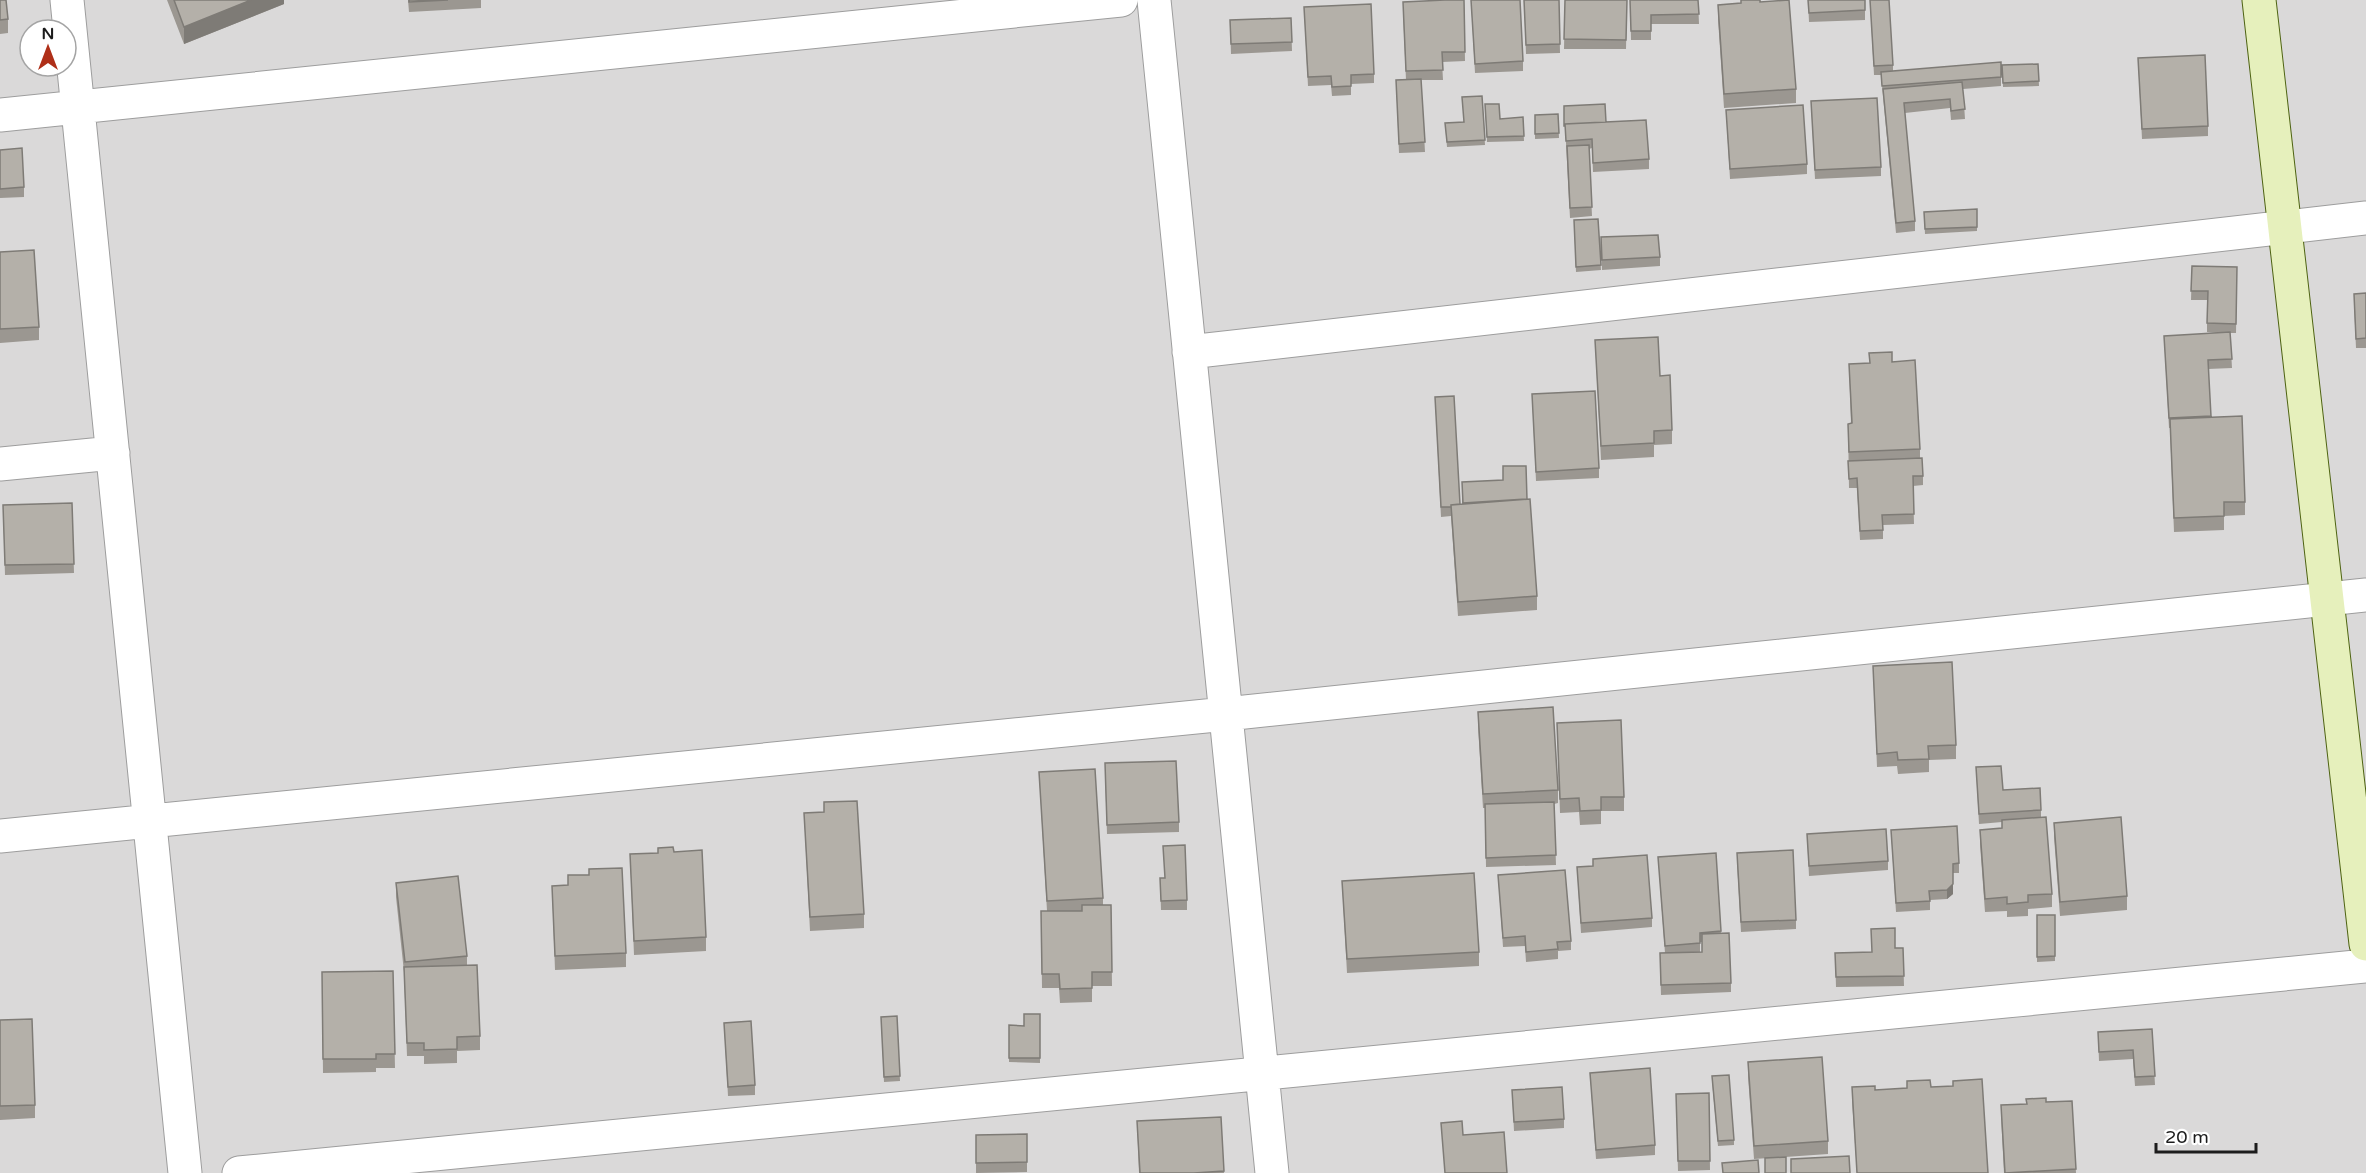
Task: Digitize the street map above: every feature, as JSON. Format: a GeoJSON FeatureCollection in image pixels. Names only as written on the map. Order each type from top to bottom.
{"type":"FeatureCollection","features":[{"type":"Feature","properties":{"kind":"main road"},"geometry":{"type":"LineString","coordinates":[[2259,0],[2366,944]]}},
{"type":"Feature","properties":{"kind":"street"},"geometry":{"type":"LineString","coordinates":[[67,0],[185,1173]]}},
{"type":"Feature","properties":{"kind":"street"},"geometry":{"type":"LineString","coordinates":[[0,116],[1121,0]]}},
{"type":"Feature","properties":{"kind":"street"},"geometry":{"type":"LineString","coordinates":[[1154,0],[1272,1173]]}},
{"type":"Feature","properties":{"kind":"street"},"geometry":{"type":"LineString","coordinates":[[1189,352],[2366,218]]}},
{"type":"Feature","properties":{"kind":"street"},"geometry":{"type":"LineString","coordinates":[[0,464],[113,453]]}},
{"type":"Feature","properties":{"kind":"street"},"geometry":{"type":"LineString","coordinates":[[0,836],[1226,714],[2366,595]]}},
{"type":"Feature","properties":{"kind":"street"},"geometry":{"type":"LineString","coordinates":[[239,1173],[2366,966]]}},
{"type":"Feature","properties":{"kind":"shaded area"},"geometry":{"type":"Polygon","coordinates":[[[0,0],[2366,0],[2366,1173],[0,1173],[0,0]]]}},
{"type":"Feature","properties":{"kind":"building"},"geometry":{"type":"Polygon","coordinates":[[[0,0],[6,0],[8,19],[0,20],[0,0]]]}},
{"type":"Feature","properties":{"kind":"building"},"geometry":{"type":"Polygon","coordinates":[[[174,0],[251,0],[184,27],[174,0]]]}},
{"type":"Feature","properties":{"kind":"building"},"geometry":{"type":"Polygon","coordinates":[[[409,0],[448,0],[409,2],[409,0]]]}},
{"type":"Feature","properties":{"kind":"building"},"geometry":{"type":"Polygon","coordinates":[[[1464,0],[1465,52],[1442,52],[1443,70],[1406,71],[1403,2],[1464,0]]]}},
{"type":"Feature","properties":{"kind":"building"},"geometry":{"type":"Polygon","coordinates":[[[1471,0],[1520,0],[1523,61],[1475,64],[1471,0]]]}},
{"type":"Feature","properties":{"kind":"building"},"geometry":{"type":"Polygon","coordinates":[[[1524,0],[1559,0],[1560,44],[1526,45],[1524,0]]]}},
{"type":"Feature","properties":{"kind":"building"},"geometry":{"type":"Polygon","coordinates":[[[1565,0],[1627,0],[1626,40],[1564,39],[1565,0]]]}},
{"type":"Feature","properties":{"kind":"building"},"geometry":{"type":"Polygon","coordinates":[[[1630,0],[1698,0],[1699,14],[1651,15],[1651,31],[1631,31],[1630,0]]]}},
{"type":"Feature","properties":{"kind":"building"},"geometry":{"type":"Polygon","coordinates":[[[1741,0],[1760,0],[1760,2],[1789,0],[1796,89],[1724,94],[1718,5],[1741,3],[1741,0]]]}},
{"type":"Feature","properties":{"kind":"building"},"geometry":{"type":"Polygon","coordinates":[[[1808,0],[1865,0],[1865,10],[1809,13],[1808,0]]]}},
{"type":"Feature","properties":{"kind":"building"},"geometry":{"type":"Polygon","coordinates":[[[1870,0],[1889,0],[1893,65],[1874,66],[1870,0]]]}},
{"type":"Feature","properties":{"kind":"building"},"geometry":{"type":"Polygon","coordinates":[[[1371,4],[1374,74],[1351,75],[1351,86],[1332,87],[1331,76],[1308,77],[1304,7],[1371,4]]]}},
{"type":"Feature","properties":{"kind":"building"},"geometry":{"type":"Polygon","coordinates":[[[1291,18],[1292,42],[1231,44],[1230,20],[1291,18]]]}},
{"type":"Feature","properties":{"kind":"building"},"geometry":{"type":"Polygon","coordinates":[[[2205,55],[2208,126],[2142,129],[2138,58],[2205,55]]]}},
{"type":"Feature","properties":{"kind":"building"},"geometry":{"type":"Polygon","coordinates":[[[2001,62],[2001,77],[1882,86],[1881,72],[2001,62]]]}},
{"type":"Feature","properties":{"kind":"building"},"geometry":{"type":"Polygon","coordinates":[[[2038,64],[2039,81],[2003,83],[2002,65],[2038,64]]]}},
{"type":"Feature","properties":{"kind":"building"},"geometry":{"type":"Polygon","coordinates":[[[1421,79],[1425,142],[1399,144],[1396,80],[1421,79]]]}},
{"type":"Feature","properties":{"kind":"building"},"geometry":{"type":"Polygon","coordinates":[[[1962,82],[1965,109],[1951,111],[1950,99],[1904,103],[1915,221],[1896,223],[1883,89],[1962,82]]]}},
{"type":"Feature","properties":{"kind":"building"},"geometry":{"type":"Polygon","coordinates":[[[1482,96],[1485,140],[1447,142],[1445,123],[1464,122],[1462,97],[1482,96]]]}},
{"type":"Feature","properties":{"kind":"building"},"geometry":{"type":"Polygon","coordinates":[[[1877,98],[1881,167],[1815,170],[1811,101],[1877,98]]]}},
{"type":"Feature","properties":{"kind":"building"},"geometry":{"type":"Polygon","coordinates":[[[1485,104],[1499,104],[1500,119],[1523,117],[1524,136],[1487,137],[1485,104]]]}},
{"type":"Feature","properties":{"kind":"building"},"geometry":{"type":"Polygon","coordinates":[[[1605,104],[1606,122],[1565,124],[1564,126],[1564,106],[1605,104]]]}},
{"type":"Feature","properties":{"kind":"building"},"geometry":{"type":"Polygon","coordinates":[[[1803,105],[1807,164],[1730,169],[1726,110],[1803,105]]]}},
{"type":"Feature","properties":{"kind":"building"},"geometry":{"type":"Polygon","coordinates":[[[1558,114],[1559,133],[1535,134],[1535,115],[1558,114]]]}},
{"type":"Feature","properties":{"kind":"building"},"geometry":{"type":"Polygon","coordinates":[[[1646,120],[1649,159],[1593,163],[1592,139],[1566,141],[1565,124],[1646,120]]]}},
{"type":"Feature","properties":{"kind":"building"},"geometry":{"type":"Polygon","coordinates":[[[1589,145],[1592,207],[1570,208],[1567,146],[1589,145]]]}},
{"type":"Feature","properties":{"kind":"building"},"geometry":{"type":"Polygon","coordinates":[[[22,148],[24,187],[0,189],[0,150],[22,148]]]}},
{"type":"Feature","properties":{"kind":"building"},"geometry":{"type":"Polygon","coordinates":[[[1977,209],[1977,227],[1925,229],[1924,212],[1977,209]]]}},
{"type":"Feature","properties":{"kind":"building"},"geometry":{"type":"Polygon","coordinates":[[[1598,219],[1601,265],[1576,267],[1574,220],[1598,219]]]}},
{"type":"Feature","properties":{"kind":"building"},"geometry":{"type":"Polygon","coordinates":[[[1658,235],[1660,257],[1602,260],[1601,237],[1658,235]]]}},
{"type":"Feature","properties":{"kind":"building"},"geometry":{"type":"Polygon","coordinates":[[[34,250],[39,327],[0,329],[0,252],[34,250]]]}},
{"type":"Feature","properties":{"kind":"building"},"geometry":{"type":"Polygon","coordinates":[[[2192,266],[2237,267],[2236,324],[2207,323],[2208,291],[2191,291],[2192,266]]]}},
{"type":"Feature","properties":{"kind":"building"},"geometry":{"type":"Polygon","coordinates":[[[2366,293],[2366,338],[2356,339],[2354,294],[2366,293]]]}},
{"type":"Feature","properties":{"kind":"building"},"geometry":{"type":"Polygon","coordinates":[[[2230,332],[2232,359],[2208,360],[2211,416],[2169,418],[2164,336],[2230,332]]]}},
{"type":"Feature","properties":{"kind":"building"},"geometry":{"type":"Polygon","coordinates":[[[1658,337],[1660,376],[1670,375],[1672,430],[1654,431],[1654,443],[1601,446],[1595,340],[1658,337]]]}},
{"type":"Feature","properties":{"kind":"building"},"geometry":{"type":"Polygon","coordinates":[[[1892,352],[1892,362],[1915,360],[1920,449],[1849,452],[1848,424],[1852,423],[1849,364],[1870,363],[1869,353],[1892,352]]]}},
{"type":"Feature","properties":{"kind":"building"},"geometry":{"type":"Polygon","coordinates":[[[1595,391],[1599,468],[1536,472],[1532,394],[1595,391]]]}},
{"type":"Feature","properties":{"kind":"building"},"geometry":{"type":"Polygon","coordinates":[[[1454,396],[1460,504],[1441,507],[1435,397],[1454,396]]]}},
{"type":"Feature","properties":{"kind":"building"},"geometry":{"type":"Polygon","coordinates":[[[2242,416],[2245,502],[2224,502],[2224,516],[2174,518],[2170,419],[2242,416]]]}},
{"type":"Feature","properties":{"kind":"building"},"geometry":{"type":"Polygon","coordinates":[[[1922,458],[1923,476],[1913,476],[1914,514],[1882,515],[1883,530],[1860,531],[1857,478],[1849,479],[1848,461],[1922,458]]]}},
{"type":"Feature","properties":{"kind":"building"},"geometry":{"type":"Polygon","coordinates":[[[1503,466],[1526,466],[1527,499],[1463,503],[1462,482],[1503,480],[1503,466]]]}},
{"type":"Feature","properties":{"kind":"building"},"geometry":{"type":"Polygon","coordinates":[[[1530,499],[1537,596],[1458,602],[1451,505],[1530,499]]]}},
{"type":"Feature","properties":{"kind":"building"},"geometry":{"type":"Polygon","coordinates":[[[72,503],[74,564],[5,565],[3,505],[72,503]]]}},
{"type":"Feature","properties":{"kind":"building"},"geometry":{"type":"Polygon","coordinates":[[[1952,662],[1956,745],[1928,746],[1929,759],[1898,760],[1897,752],[1877,754],[1873,666],[1952,662]]]}},
{"type":"Feature","properties":{"kind":"building"},"geometry":{"type":"Polygon","coordinates":[[[1553,707],[1558,790],[1483,794],[1478,712],[1553,707]]]}},
{"type":"Feature","properties":{"kind":"building"},"geometry":{"type":"Polygon","coordinates":[[[1621,720],[1624,797],[1601,797],[1601,810],[1580,811],[1579,798],[1560,799],[1557,723],[1621,720]]]}},
{"type":"Feature","properties":{"kind":"building"},"geometry":{"type":"Polygon","coordinates":[[[1176,761],[1179,822],[1107,825],[1105,763],[1176,761]]]}},
{"type":"Feature","properties":{"kind":"building"},"geometry":{"type":"Polygon","coordinates":[[[2001,766],[2003,790],[2040,788],[2041,810],[1979,814],[1976,767],[2001,766]]]}},
{"type":"Feature","properties":{"kind":"building"},"geometry":{"type":"Polygon","coordinates":[[[1095,769],[1103,898],[1047,901],[1039,772],[1095,769]]]}},
{"type":"Feature","properties":{"kind":"building"},"geometry":{"type":"Polygon","coordinates":[[[857,801],[864,914],[810,917],[804,813],[824,812],[824,802],[857,801]]]}},
{"type":"Feature","properties":{"kind":"building"},"geometry":{"type":"Polygon","coordinates":[[[1554,802],[1556,855],[1486,858],[1485,804],[1554,802]]]}},
{"type":"Feature","properties":{"kind":"building"},"geometry":{"type":"Polygon","coordinates":[[[2046,817],[2052,894],[2028,895],[2028,902],[2007,904],[2007,897],[1985,899],[1980,830],[2002,828],[2002,820],[2046,817]]]}},
{"type":"Feature","properties":{"kind":"building"},"geometry":{"type":"Polygon","coordinates":[[[2121,817],[2127,896],[2060,902],[2054,823],[2121,817]]]}},
{"type":"Feature","properties":{"kind":"building"},"geometry":{"type":"Polygon","coordinates":[[[1957,826],[1959,863],[1953,864],[1953,884],[1947,890],[1929,891],[1930,901],[1896,903],[1891,830],[1957,826]]]}},
{"type":"Feature","properties":{"kind":"building"},"geometry":{"type":"Polygon","coordinates":[[[1886,829],[1888,861],[1809,866],[1807,834],[1886,829]]]}},
{"type":"Feature","properties":{"kind":"building"},"geometry":{"type":"Polygon","coordinates":[[[1185,845],[1187,900],[1161,901],[1160,878],[1165,878],[1163,846],[1185,845]]]}},
{"type":"Feature","properties":{"kind":"building"},"geometry":{"type":"Polygon","coordinates":[[[673,847],[674,852],[702,850],[706,937],[634,941],[630,854],[658,853],[658,848],[673,847]]]}},
{"type":"Feature","properties":{"kind":"building"},"geometry":{"type":"Polygon","coordinates":[[[1793,850],[1796,920],[1741,922],[1737,853],[1793,850]]]}},
{"type":"Feature","properties":{"kind":"building"},"geometry":{"type":"Polygon","coordinates":[[[1716,853],[1721,931],[1700,933],[1700,943],[1665,946],[1658,857],[1716,853]]]}},
{"type":"Feature","properties":{"kind":"building"},"geometry":{"type":"Polygon","coordinates":[[[1647,855],[1652,918],[1581,923],[1577,867],[1593,866],[1593,859],[1647,855]]]}},
{"type":"Feature","properties":{"kind":"building"},"geometry":{"type":"Polygon","coordinates":[[[622,868],[626,953],[555,956],[552,886],[568,885],[568,875],[589,875],[589,869],[622,868]]]}},
{"type":"Feature","properties":{"kind":"building"},"geometry":{"type":"Polygon","coordinates":[[[1565,870],[1571,941],[1557,942],[1558,949],[1526,952],[1525,936],[1503,938],[1498,875],[1565,870]]]}},
{"type":"Feature","properties":{"kind":"building"},"geometry":{"type":"Polygon","coordinates":[[[1474,873],[1479,952],[1347,959],[1342,881],[1474,873]]]}},
{"type":"Feature","properties":{"kind":"building"},"geometry":{"type":"Polygon","coordinates":[[[458,876],[467,956],[405,962],[396,883],[458,876]]]}},
{"type":"Feature","properties":{"kind":"building"},"geometry":{"type":"Polygon","coordinates":[[[1082,905],[1111,905],[1112,972],[1092,972],[1092,988],[1060,989],[1059,974],[1042,974],[1041,911],[1082,911],[1082,905]]]}},
{"type":"Feature","properties":{"kind":"building"},"geometry":{"type":"Polygon","coordinates":[[[2037,915],[2055,915],[2055,956],[2037,957],[2037,915]]]}},
{"type":"Feature","properties":{"kind":"building"},"geometry":{"type":"Polygon","coordinates":[[[1895,928],[1895,948],[1903,948],[1904,976],[1836,977],[1835,953],[1872,952],[1871,929],[1895,928]]]}},
{"type":"Feature","properties":{"kind":"building"},"geometry":{"type":"Polygon","coordinates":[[[1729,933],[1731,983],[1661,985],[1660,953],[1702,952],[1702,934],[1729,933]]]}},
{"type":"Feature","properties":{"kind":"building"},"geometry":{"type":"Polygon","coordinates":[[[477,965],[480,1036],[457,1037],[457,1049],[424,1050],[424,1043],[407,1043],[404,967],[477,965]]]}},
{"type":"Feature","properties":{"kind":"building"},"geometry":{"type":"Polygon","coordinates":[[[393,971],[395,1054],[376,1054],[376,1059],[323,1059],[322,972],[393,971]]]}},
{"type":"Feature","properties":{"kind":"building"},"geometry":{"type":"Polygon","coordinates":[[[1024,1014],[1040,1014],[1040,1058],[1009,1058],[1009,1025],[1024,1026],[1024,1014]]]}},
{"type":"Feature","properties":{"kind":"building"},"geometry":{"type":"Polygon","coordinates":[[[897,1016],[900,1076],[884,1077],[881,1017],[897,1016]]]}},
{"type":"Feature","properties":{"kind":"building"},"geometry":{"type":"Polygon","coordinates":[[[32,1019],[35,1105],[0,1106],[0,1020],[32,1019]]]}},
{"type":"Feature","properties":{"kind":"building"},"geometry":{"type":"Polygon","coordinates":[[[751,1021],[755,1085],[728,1087],[724,1023],[751,1021]]]}},
{"type":"Feature","properties":{"kind":"building"},"geometry":{"type":"Polygon","coordinates":[[[2152,1029],[2155,1076],[2135,1077],[2133,1050],[2099,1052],[2098,1032],[2152,1029]]]}},
{"type":"Feature","properties":{"kind":"building"},"geometry":{"type":"Polygon","coordinates":[[[1822,1057],[1828,1141],[1754,1146],[1748,1062],[1822,1057]]]}},
{"type":"Feature","properties":{"kind":"building"},"geometry":{"type":"Polygon","coordinates":[[[1650,1068],[1655,1145],[1596,1150],[1590,1073],[1650,1068]]]}},
{"type":"Feature","properties":{"kind":"building"},"geometry":{"type":"Polygon","coordinates":[[[1729,1075],[1734,1140],[1718,1141],[1712,1076],[1729,1075]]]}},
{"type":"Feature","properties":{"kind":"building"},"geometry":{"type":"Polygon","coordinates":[[[1982,1079],[1988,1173],[1857,1173],[1852,1087],[1875,1086],[1875,1090],[1907,1088],[1907,1081],[1930,1080],[1931,1087],[1953,1086],[1953,1081],[1982,1079]]]}},
{"type":"Feature","properties":{"kind":"building"},"geometry":{"type":"Polygon","coordinates":[[[1562,1087],[1564,1119],[1514,1122],[1512,1090],[1562,1087]]]}},
{"type":"Feature","properties":{"kind":"building"},"geometry":{"type":"Polygon","coordinates":[[[1709,1093],[1710,1161],[1678,1161],[1676,1094],[1709,1093]]]}},
{"type":"Feature","properties":{"kind":"building"},"geometry":{"type":"Polygon","coordinates":[[[2046,1098],[2046,1102],[2072,1101],[2076,1169],[2005,1173],[2001,1105],[2027,1104],[2026,1099],[2046,1098]]]}},
{"type":"Feature","properties":{"kind":"building"},"geometry":{"type":"Polygon","coordinates":[[[1221,1117],[1224,1171],[1140,1173],[1137,1121],[1221,1117]]]}},
{"type":"Feature","properties":{"kind":"building"},"geometry":{"type":"Polygon","coordinates":[[[1462,1121],[1463,1135],[1504,1132],[1507,1173],[1445,1173],[1441,1123],[1462,1121]]]}},
{"type":"Feature","properties":{"kind":"building"},"geometry":{"type":"Polygon","coordinates":[[[1027,1134],[1027,1162],[976,1163],[976,1135],[1027,1134]]]}},
{"type":"Feature","properties":{"kind":"building"},"geometry":{"type":"Polygon","coordinates":[[[1849,1156],[1850,1173],[1791,1173],[1791,1159],[1849,1156]]]}},
{"type":"Feature","properties":{"kind":"building"},"geometry":{"type":"Polygon","coordinates":[[[1786,1157],[1786,1173],[1765,1173],[1765,1158],[1786,1157]]]}},
{"type":"Feature","properties":{"kind":"building"},"geometry":{"type":"Polygon","coordinates":[[[1758,1160],[1759,1173],[1723,1173],[1722,1163],[1758,1160]]]}}]}
